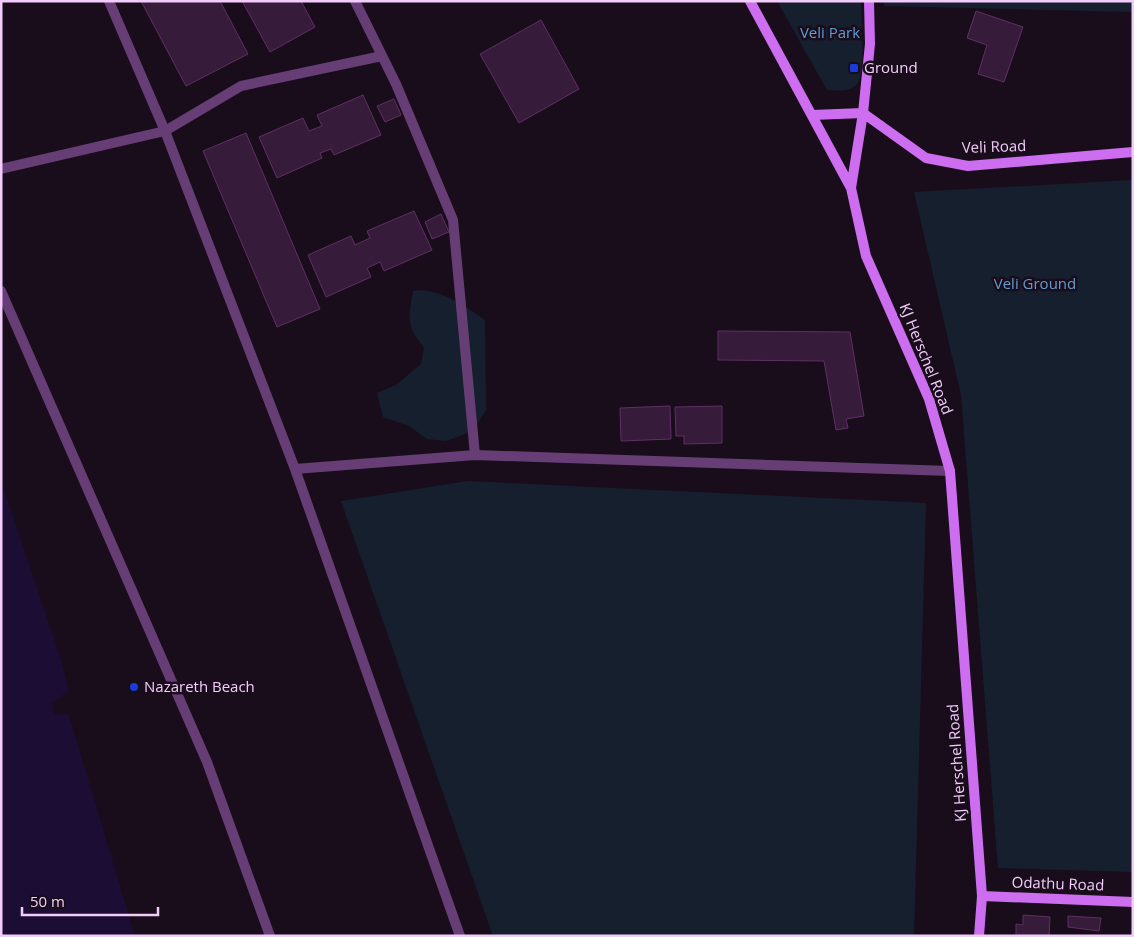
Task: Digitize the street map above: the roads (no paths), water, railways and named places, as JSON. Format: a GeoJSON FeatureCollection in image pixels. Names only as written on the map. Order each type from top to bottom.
{"type":"FeatureCollection","features":[{"type":"Feature","properties":{"kind":"main road","name":"KJ Herschel Road"},"geometry":{"type":"LineString","coordinates":[[750,1],[851,188],[866,256],[929,399],[950,471],[982,896],[979,936]]}},
{"type":"Feature","properties":{"kind":"main road"},"geometry":{"type":"LineString","coordinates":[[851,188],[863,113],[870,44],[869,1]]}},
{"type":"Feature","properties":{"kind":"main road"},"geometry":{"type":"LineString","coordinates":[[812,115],[863,113]]}},
{"type":"Feature","properties":{"kind":"main road","name":"Veli Road"},"geometry":{"type":"LineString","coordinates":[[863,113],[926,158],[968,166],[1133,152]]}},
{"type":"Feature","properties":{"kind":"main road","name":"Odathu Road"},"geometry":{"type":"LineString","coordinates":[[982,896],[1133,902]]}},
{"type":"Feature","properties":{"kind":"street"},"geometry":{"type":"LineString","coordinates":[[109,1],[164,131],[295,469],[460,936]]}},
{"type":"Feature","properties":{"kind":"street"},"geometry":{"type":"LineString","coordinates":[[355,1],[396,84],[454,220],[475,455]]}},
{"type":"Feature","properties":{"kind":"street"},"geometry":{"type":"LineString","coordinates":[[1,169],[164,131],[241,86],[382,56]]}},
{"type":"Feature","properties":{"kind":"street"},"geometry":{"type":"LineString","coordinates":[[1,291],[208,762],[270,936]]}},
{"type":"Feature","properties":{"kind":"street"},"geometry":{"type":"LineString","coordinates":[[295,469],[475,455],[950,471]]}},
{"type":"Feature","properties":{"kind":"place","name":"Ground"},"geometry":{"type":"Point","coordinates":[854,68]}},
{"type":"Feature","properties":{"kind":"place","name":"Nazareth Beach"},"geometry":{"type":"Point","coordinates":[134,687]}},
{"type":"Feature","properties":{"kind":"park label","name":"Veli Park"},"geometry":{"type":"Point","coordinates":[830,33]}},
{"type":"Feature","properties":{"kind":"park label","name":"Veli Ground"},"geometry":{"type":"Point","coordinates":[1035,284]}}]}
